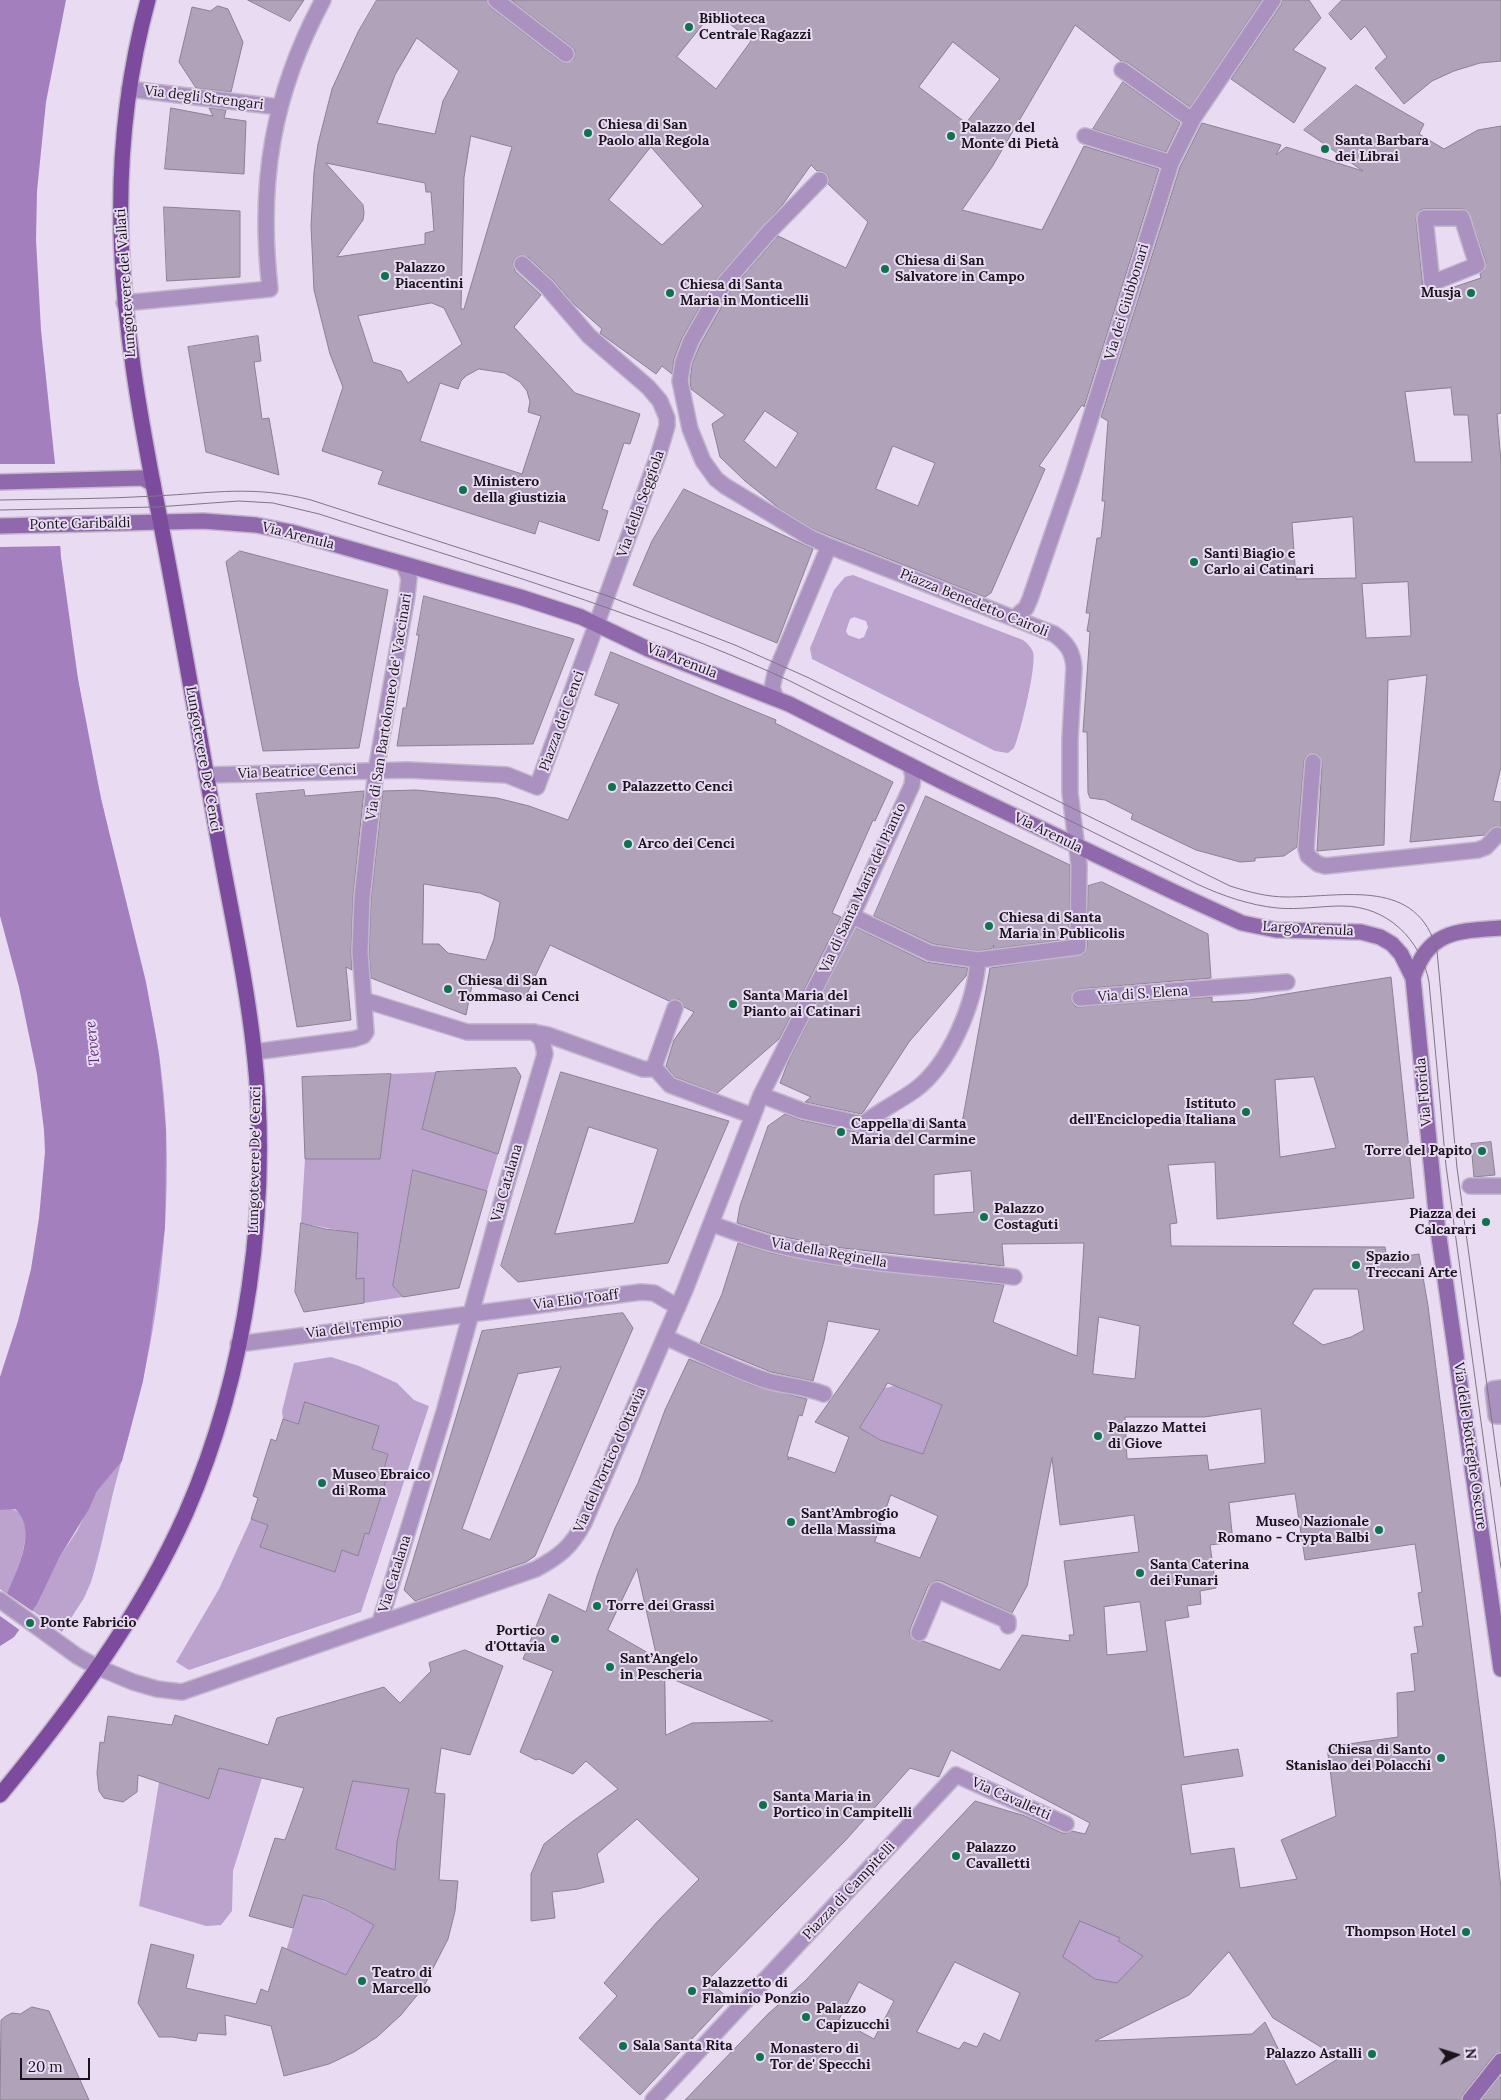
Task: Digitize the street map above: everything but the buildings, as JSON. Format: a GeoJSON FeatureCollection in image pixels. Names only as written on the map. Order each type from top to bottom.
{"type":"FeatureCollection","features":[{"type":"Feature","properties":{"kind":"main road","name":"Lungotevere dei Vallati"},"geometry":{"type":"LineString","coordinates":[[148,0],[129,88],[122,140],[120,230],[124,303],[138,404],[157,507]]}},
{"type":"Feature","properties":{"kind":"main road","name":"Lungotevere De' Cenci"},"geometry":{"type":"LineString","coordinates":[[0,1795],[43,1742],[97,1667],[148,1587],[184,1515],[199,1481],[220,1418],[238,1344],[248,1292],[256,1226],[258,1114],[254,1052],[157,507]]}},
{"type":"Feature","properties":{"kind":"street"},"geometry":{"type":"LineString","coordinates":[[124,303],[270,289],[266,252],[265,205],[270,158],[279,107],[292,70],[323,0]]}},
{"type":"Feature","properties":{"kind":"street"},"geometry":{"type":"LineString","coordinates":[[496,0],[566,54]]}},
{"type":"Feature","properties":{"kind":"street","name":"Via dei Giubbonari"},"geometry":{"type":"LineString","coordinates":[[1014,618],[1026,608],[1060,515],[1171,163],[1192,120],[1273,0]]}},
{"type":"Feature","properties":{"kind":"street"},"geometry":{"type":"LineString","coordinates":[[1122,70],[1192,120]]}},
{"type":"Feature","properties":{"kind":"street","name":"Via degli Strengari"},"geometry":{"type":"LineString","coordinates":[[129,88],[279,107]]}},
{"type":"Feature","properties":{"kind":"street"},"geometry":{"type":"LineString","coordinates":[[1085,136],[1171,163]]}},
{"type":"Feature","properties":{"kind":"street","name":"Piazza Benedetto Cairoli"},"geometry":{"type":"LineString","coordinates":[[820,180],[770,231],[723,286],[692,341],[680,372],[682,393],[690,430],[699,453],[712,474],[725,486],[809,537],[1014,618],[1067,644],[1073,659],[1070,793],[1079,865],[1078,947],[978,960]]}},
{"type":"Feature","properties":{"kind":"street"},"geometry":{"type":"LineString","coordinates":[[1425,218],[1462,218],[1477,265],[1432,282],[1425,218]]}},
{"type":"Feature","properties":{"kind":"street","name":"Via della Seggiola"},"geometry":{"type":"LineString","coordinates":[[522,264],[547,286],[589,336],[648,387],[660,401],[667,418],[665,435],[598,624]]}},
{"type":"Feature","properties":{"kind":"street"},"geometry":{"type":"LineString","coordinates":[[0,482],[143,478],[153,484]]}},
{"type":"Feature","properties":{"kind":"street","name":"Via Arenula"},"geometry":{"type":"LineString","coordinates":[[160,522],[212,521],[274,528],[520,597],[598,624],[648,649],[776,698],[910,765],[1174,892]]}},
{"type":"Feature","properties":{"kind":"street","name":"Ponte Garibaldi"},"geometry":{"type":"LineString","coordinates":[[0,526],[160,522]]}},
{"type":"Feature","properties":{"kind":"street"},"geometry":{"type":"LineString","coordinates":[[776,698],[772,688],[775,674],[829,546]]}},
{"type":"Feature","properties":{"kind":"street","name":"Via di San Bartolomeo de' Vaccinari"},"geometry":{"type":"LineString","coordinates":[[254,1052],[299,1048],[363,1036],[367,1027],[360,952],[362,907],[376,770],[407,596],[408,578],[404,565]]}},
{"type":"Feature","properties":{"kind":"street","name":"Piazza dei Cenci"},"geometry":{"type":"LineString","coordinates":[[507,775],[537,786],[598,624]]}},
{"type":"Feature","properties":{"kind":"street"},"geometry":{"type":"LineString","coordinates":[[1313,762],[1307,838],[1308,856],[1318,864],[1325,866],[1469,851],[1486,847],[1497,835]]}},
{"type":"Feature","properties":{"kind":"street","name":"Via di Santa Maria del Pianto"},"geometry":{"type":"LineString","coordinates":[[753,1116],[761,1095],[852,916],[912,785],[913,776],[910,765]]}},
{"type":"Feature","properties":{"kind":"street","name":"Via Beatrice Cenci"},"geometry":{"type":"LineString","coordinates":[[206,775],[376,770],[507,775]]}},
{"type":"Feature","properties":{"kind":"street","name":"Largo Arenula"},"geometry":{"type":"LineString","coordinates":[[1174,892],[1254,926],[1276,930],[1361,932],[1374,935],[1392,944],[1407,963]]}},
{"type":"Feature","properties":{"kind":"street"},"geometry":{"type":"LineString","coordinates":[[761,1095],[803,1111],[863,1124],[916,1089],[937,1068],[962,1023],[977,976],[978,960],[930,953],[852,916]]}},
{"type":"Feature","properties":{"kind":"street"},"geometry":{"type":"LineString","coordinates":[[1413,978],[1420,960],[1426,951],[1444,936],[1458,932],[1501,928]]}},
{"type":"Feature","properties":{"kind":"street","name":"Via Florida"},"geometry":{"type":"LineString","coordinates":[[1407,963],[1413,978],[1437,1223]]}},
{"type":"Feature","properties":{"kind":"street","name":"Via di S. Elena"},"geometry":{"type":"LineString","coordinates":[[1080,998],[1205,989],[1246,993],[1287,982]]}},
{"type":"Feature","properties":{"kind":"street"},"geometry":{"type":"LineString","coordinates":[[364,1000],[467,1032],[534,1032],[570,1042],[643,1069],[654,1067]]}},
{"type":"Feature","properties":{"kind":"street"},"geometry":{"type":"LineString","coordinates":[[654,1067],[675,1008]]}},
{"type":"Feature","properties":{"kind":"street"},"geometry":{"type":"LineString","coordinates":[[534,1032],[542,1040],[545,1054],[555,1045],[570,1042]]}},
{"type":"Feature","properties":{"kind":"street","name":"Via Catalana"},"geometry":{"type":"LineString","coordinates":[[380,1622],[444,1412],[470,1313],[545,1054]]}},
{"type":"Feature","properties":{"kind":"street"},"geometry":{"type":"LineString","coordinates":[[654,1067],[670,1085],[753,1116]]}},
{"type":"Feature","properties":{"kind":"street","name":"Via del Portico d'Ottavia"},"geometry":{"type":"LineString","coordinates":[[97,1667],[133,1682],[182,1692],[536,1569],[567,1549],[584,1523],[678,1307],[753,1116]]}},
{"type":"Feature","properties":{"kind":"street"},"geometry":{"type":"LineString","coordinates":[[1470,1186],[1501,1186]]}},
{"type":"Feature","properties":{"kind":"street","name":"Via delle Botteghe Oscure"},"geometry":{"type":"LineString","coordinates":[[1437,1223],[1501,1669]]}},
{"type":"Feature","properties":{"kind":"street","name":"Via della Reginella"},"geometry":{"type":"LineString","coordinates":[[712,1224],[773,1244],[918,1267],[1014,1277]]}},
{"type":"Feature","properties":{"kind":"street","name":"Via Elio Toaff"},"geometry":{"type":"LineString","coordinates":[[470,1313],[641,1292],[654,1293],[678,1307]]}},
{"type":"Feature","properties":{"kind":"street","name":"Via del Tempio"},"geometry":{"type":"LineString","coordinates":[[238,1344],[470,1313]]}},
{"type":"Feature","properties":{"kind":"street"},"geometry":{"type":"LineString","coordinates":[[665,1337],[752,1375],[770,1381],[808,1388],[824,1394]]}},
{"type":"Feature","properties":{"kind":"street"},"geometry":{"type":"LineString","coordinates":[[1501,1388],[1493,1390],[1496,1416],[1501,1416]]}},
{"type":"Feature","properties":{"kind":"street"},"geometry":{"type":"LineString","coordinates":[[919,1633],[937,1590],[1008,1621],[1008,1626]]}},
{"type":"Feature","properties":{"kind":"street"},"geometry":{"type":"LineString","coordinates":[[0,1600],[77,1656],[97,1667]]}},
{"type":"Feature","properties":{"kind":"street","name":"Via Cavalletti"},"geometry":{"type":"LineString","coordinates":[[956,1775],[1066,1824]]}},
{"type":"Feature","properties":{"kind":"street","name":"Piazza di Campitelli"},"geometry":{"type":"LineString","coordinates":[[654,2100],[956,1775]]}},
{"type":"Feature","properties":{"kind":"street"},"geometry":{"type":"LineString","coordinates":[[1470,2100],[1501,2061]]}},
{"type":"Feature","properties":{"kind":"shaded area"},"geometry":{"type":"Polygon","coordinates":[[[61,557],[77,676],[92,754],[146,983],[157,1040],[166,1133],[167,1169],[164,1241],[155,1314],[139,1397],[91,1582],[84,1598],[62,1632],[33,1611],[14,1637],[0,1646],[77,1531],[97,1491],[79,739],[61,557]]]}},
{"type":"Feature","properties":{"kind":"shaded area"},"geometry":{"type":"Polygon","coordinates":[[[853,575],[1023,640],[1028,644],[1033,652],[1033,671],[1024,715],[1014,748],[1008,753],[995,751],[812,659],[810,648],[834,590],[845,577],[853,575]],[[854,617],[850,619],[846,631],[848,635],[859,639],[864,637],[868,627],[866,621],[854,617]]]}},
{"type":"Feature","properties":{"kind":"shaded area"},"geometry":{"type":"Polygon","coordinates":[[[436,1072],[422,1129],[498,1154],[487,1191],[413,1170],[393,1286],[403,1297],[364,1303],[364,1279],[356,1279],[358,1234],[301,1223],[305,1159],[380,1159],[391,1074],[436,1072]]]}},
{"type":"Feature","properties":{"kind":"shaded area"},"geometry":{"type":"Polygon","coordinates":[[[331,1357],[359,1366],[397,1383],[414,1400],[429,1406],[361,1612],[189,1670],[176,1662],[219,1589],[251,1519],[268,1525],[260,1547],[335,1572],[342,1550],[358,1555],[365,1533],[369,1534],[387,1478],[382,1476],[388,1454],[283,1419],[282,1411],[294,1363],[331,1357]]]}},
{"type":"Feature","properties":{"kind":"shaded area"},"geometry":{"type":"Polygon","coordinates":[[[894,1386],[942,1405],[923,1454],[880,1440],[860,1428],[885,1388],[894,1386]]]}},
{"type":"Feature","properties":{"kind":"shaded area"},"geometry":{"type":"Polygon","coordinates":[[[6,1508],[17,1511],[23,1520],[25,1531],[21,1559],[8,1595],[0,1589],[0,1510],[6,1508]]]}},
{"type":"Feature","properties":{"kind":"shaded area"},"geometry":{"type":"Polygon","coordinates":[[[219,1768],[262,1778],[233,1871],[232,1911],[221,1925],[206,1926],[139,1906],[159,1782],[209,1799],[219,1768]]]}},
{"type":"Feature","properties":{"kind":"shaded area"},"geometry":{"type":"Polygon","coordinates":[[[353,1781],[409,1789],[397,1842],[395,1870],[336,1849],[353,1781]]]}},
{"type":"Feature","properties":{"kind":"shaded area"},"geometry":{"type":"Polygon","coordinates":[[[303,1895],[339,1907],[374,1925],[346,1975],[286,1951],[303,1895]]]}},
{"type":"Feature","properties":{"kind":"shaded area"},"geometry":{"type":"Polygon","coordinates":[[[1072,1917],[1126,1925],[1118,1941],[1143,1956],[1130,1970],[1128,1986],[1095,1979],[1080,1969],[1055,1974],[1072,1917]]]}},
{"type":"Feature","properties":{"kind":"water","name":"Tevere"},"geometry":{"type":"Polygon","coordinates":[[[0,0],[66,0],[46,102],[37,191],[36,240],[41,330],[55,464],[61,557],[78,679],[101,799],[146,982],[159,1055],[166,1131],[165,1227],[150,1340],[143,1381],[122,1461],[97,1491],[89,1509],[59,1558],[37,1604],[14,1637],[0,1646],[0,1611],[21,1559],[25,1531],[22,1519],[15,1509],[0,1510],[0,1377],[18,1321],[31,1269],[39,1218],[45,1152],[37,1074],[19,987],[0,916],[0,0]]]}},
{"type":"Feature","properties":{"kind":"pier"},"geometry":{"type":"Polygon","coordinates":[[[0,464],[57,464],[62,546],[0,547],[0,464]]]}},
{"type":"Feature","properties":{"kind":"pier"},"geometry":{"type":"Polygon","coordinates":[[[6,1593],[35,1613],[21,1631],[0,1616],[0,1607],[6,1593]]]}},
{"type":"Feature","properties":{"kind":"tram line"},"geometry":{"type":"LineString","coordinates":[[0,500],[117,498],[233,491],[290,495],[311,500],[608,596],[735,645],[809,678],[1230,886],[1258,894],[1280,897],[1376,896],[1396,901],[1414,911],[1427,927],[1437,951],[1457,1168],[1501,1487]]}},
{"type":"Feature","properties":{"kind":"tram line"},"geometry":{"type":"LineString","coordinates":[[0,510],[157,507],[239,501],[273,503],[319,514],[556,590],[731,655],[788,680],[1197,884],[1217,892],[1267,907],[1293,909],[1342,906],[1374,912],[1388,919],[1400,928],[1419,952],[1429,982],[1446,1166],[1501,1568]]}},
{"type":"Feature","properties":{"kind":"place","name":"Biblioteca Centrale Ragazzi"},"geometry":{"type":"Point","coordinates":[689,27]}},
{"type":"Feature","properties":{"kind":"place","name":"Chiesa di San Paolo alla Regola"},"geometry":{"type":"Point","coordinates":[588,133]}},
{"type":"Feature","properties":{"kind":"place","name":"Palazzo del Monte di Pietà"},"geometry":{"type":"Point","coordinates":[951,136]}},
{"type":"Feature","properties":{"kind":"place","name":"Santa Barbara dei Librai"},"geometry":{"type":"Point","coordinates":[1325,149]}},
{"type":"Feature","properties":{"kind":"place","name":"Chiesa di San Salvatore in Campo"},"geometry":{"type":"Point","coordinates":[885,269]}},
{"type":"Feature","properties":{"kind":"place","name":"Palazzo Piacentini"},"geometry":{"type":"Point","coordinates":[385,276]}},
{"type":"Feature","properties":{"kind":"place","name":"Chiesa di Santa Maria in Monticelli"},"geometry":{"type":"Point","coordinates":[670,293]}},
{"type":"Feature","properties":{"kind":"place","name":"Musja"},"geometry":{"type":"Point","coordinates":[1471,293]}},
{"type":"Feature","properties":{"kind":"place","name":"Ministero della giustizia"},"geometry":{"type":"Point","coordinates":[463,490]}},
{"type":"Feature","properties":{"kind":"place","name":"Santi Biagio e Carlo ai Catinari"},"geometry":{"type":"Point","coordinates":[1194,562]}},
{"type":"Feature","properties":{"kind":"place","name":"Palazzetto Cenci"},"geometry":{"type":"Point","coordinates":[612,787]}},
{"type":"Feature","properties":{"kind":"place","name":"Arco dei Cenci"},"geometry":{"type":"Point","coordinates":[628,844]}},
{"type":"Feature","properties":{"kind":"place","name":"Chiesa di Santa Maria in Publicolis"},"geometry":{"type":"Point","coordinates":[989,926]}},
{"type":"Feature","properties":{"kind":"place","name":"Chiesa di San Tommaso ai Cenci"},"geometry":{"type":"Point","coordinates":[448,989]}},
{"type":"Feature","properties":{"kind":"place","name":"Santa Maria del Pianto ai Catinari"},"geometry":{"type":"Point","coordinates":[733,1004]}},
{"type":"Feature","properties":{"kind":"place","name":"Istituto dell'Enciclopedia Italiana"},"geometry":{"type":"Point","coordinates":[1246,1112]}},
{"type":"Feature","properties":{"kind":"place","name":"Cappella di Santa Maria del Carmine"},"geometry":{"type":"Point","coordinates":[841,1132]}},
{"type":"Feature","properties":{"kind":"place","name":"Torre del Papito"},"geometry":{"type":"Point","coordinates":[1482,1151]}},
{"type":"Feature","properties":{"kind":"place","name":"Palazzo Costaguti"},"geometry":{"type":"Point","coordinates":[984,1217]}},
{"type":"Feature","properties":{"kind":"place","name":"Piazza dei Calcarari"},"geometry":{"type":"Point","coordinates":[1486,1222]}},
{"type":"Feature","properties":{"kind":"place","name":"Spazio Treccani Arte"},"geometry":{"type":"Point","coordinates":[1356,1265]}},
{"type":"Feature","properties":{"kind":"place","name":"Palazzo Mattei di Giove"},"geometry":{"type":"Point","coordinates":[1098,1436]}},
{"type":"Feature","properties":{"kind":"place","name":"Museo Ebraico di Roma"},"geometry":{"type":"Point","coordinates":[322,1483]}},
{"type":"Feature","properties":{"kind":"place","name":"Sant’Ambrogio della Massima"},"geometry":{"type":"Point","coordinates":[791,1522]}},
{"type":"Feature","properties":{"kind":"place","name":"Museo Nazionale Romano - Crypta Balbi"},"geometry":{"type":"Point","coordinates":[1379,1530]}},
{"type":"Feature","properties":{"kind":"place","name":"Santa Caterina dei Funari"},"geometry":{"type":"Point","coordinates":[1140,1573]}},
{"type":"Feature","properties":{"kind":"place","name":"Torre dei Grassi"},"geometry":{"type":"Point","coordinates":[597,1606]}},
{"type":"Feature","properties":{"kind":"place","name":"Ponte Fabricio"},"geometry":{"type":"Point","coordinates":[30,1623]}},
{"type":"Feature","properties":{"kind":"place","name":"Portico d'Ottavia"},"geometry":{"type":"Point","coordinates":[555,1639]}},
{"type":"Feature","properties":{"kind":"place","name":"Sant’Angelo in Pescheria"},"geometry":{"type":"Point","coordinates":[610,1667]}},
{"type":"Feature","properties":{"kind":"place","name":"Chiesa di Santo Stanislao dei Polacchi"},"geometry":{"type":"Point","coordinates":[1441,1758]}},
{"type":"Feature","properties":{"kind":"place","name":"Santa Maria in Portico in Campitelli"},"geometry":{"type":"Point","coordinates":[763,1805]}},
{"type":"Feature","properties":{"kind":"place","name":"Palazzo Cavalletti"},"geometry":{"type":"Point","coordinates":[956,1856]}},
{"type":"Feature","properties":{"kind":"place","name":"Thompson Hotel"},"geometry":{"type":"Point","coordinates":[1466,1932]}},
{"type":"Feature","properties":{"kind":"place","name":"Teatro di Marcello"},"geometry":{"type":"Point","coordinates":[362,1981]}},
{"type":"Feature","properties":{"kind":"place","name":"Palazzetto di Flaminio Ponzio"},"geometry":{"type":"Point","coordinates":[692,1991]}},
{"type":"Feature","properties":{"kind":"place","name":"Palazzo Capizucchi"},"geometry":{"type":"Point","coordinates":[806,2017]}},
{"type":"Feature","properties":{"kind":"place","name":"Sala Santa Rita"},"geometry":{"type":"Point","coordinates":[623,2046]}},
{"type":"Feature","properties":{"kind":"place","name":"Palazzo Astalli"},"geometry":{"type":"Point","coordinates":[1372,2054]}},
{"type":"Feature","properties":{"kind":"place","name":"Monastero di Tor de' Specchi"},"geometry":{"type":"Point","coordinates":[760,2057]}}]}
